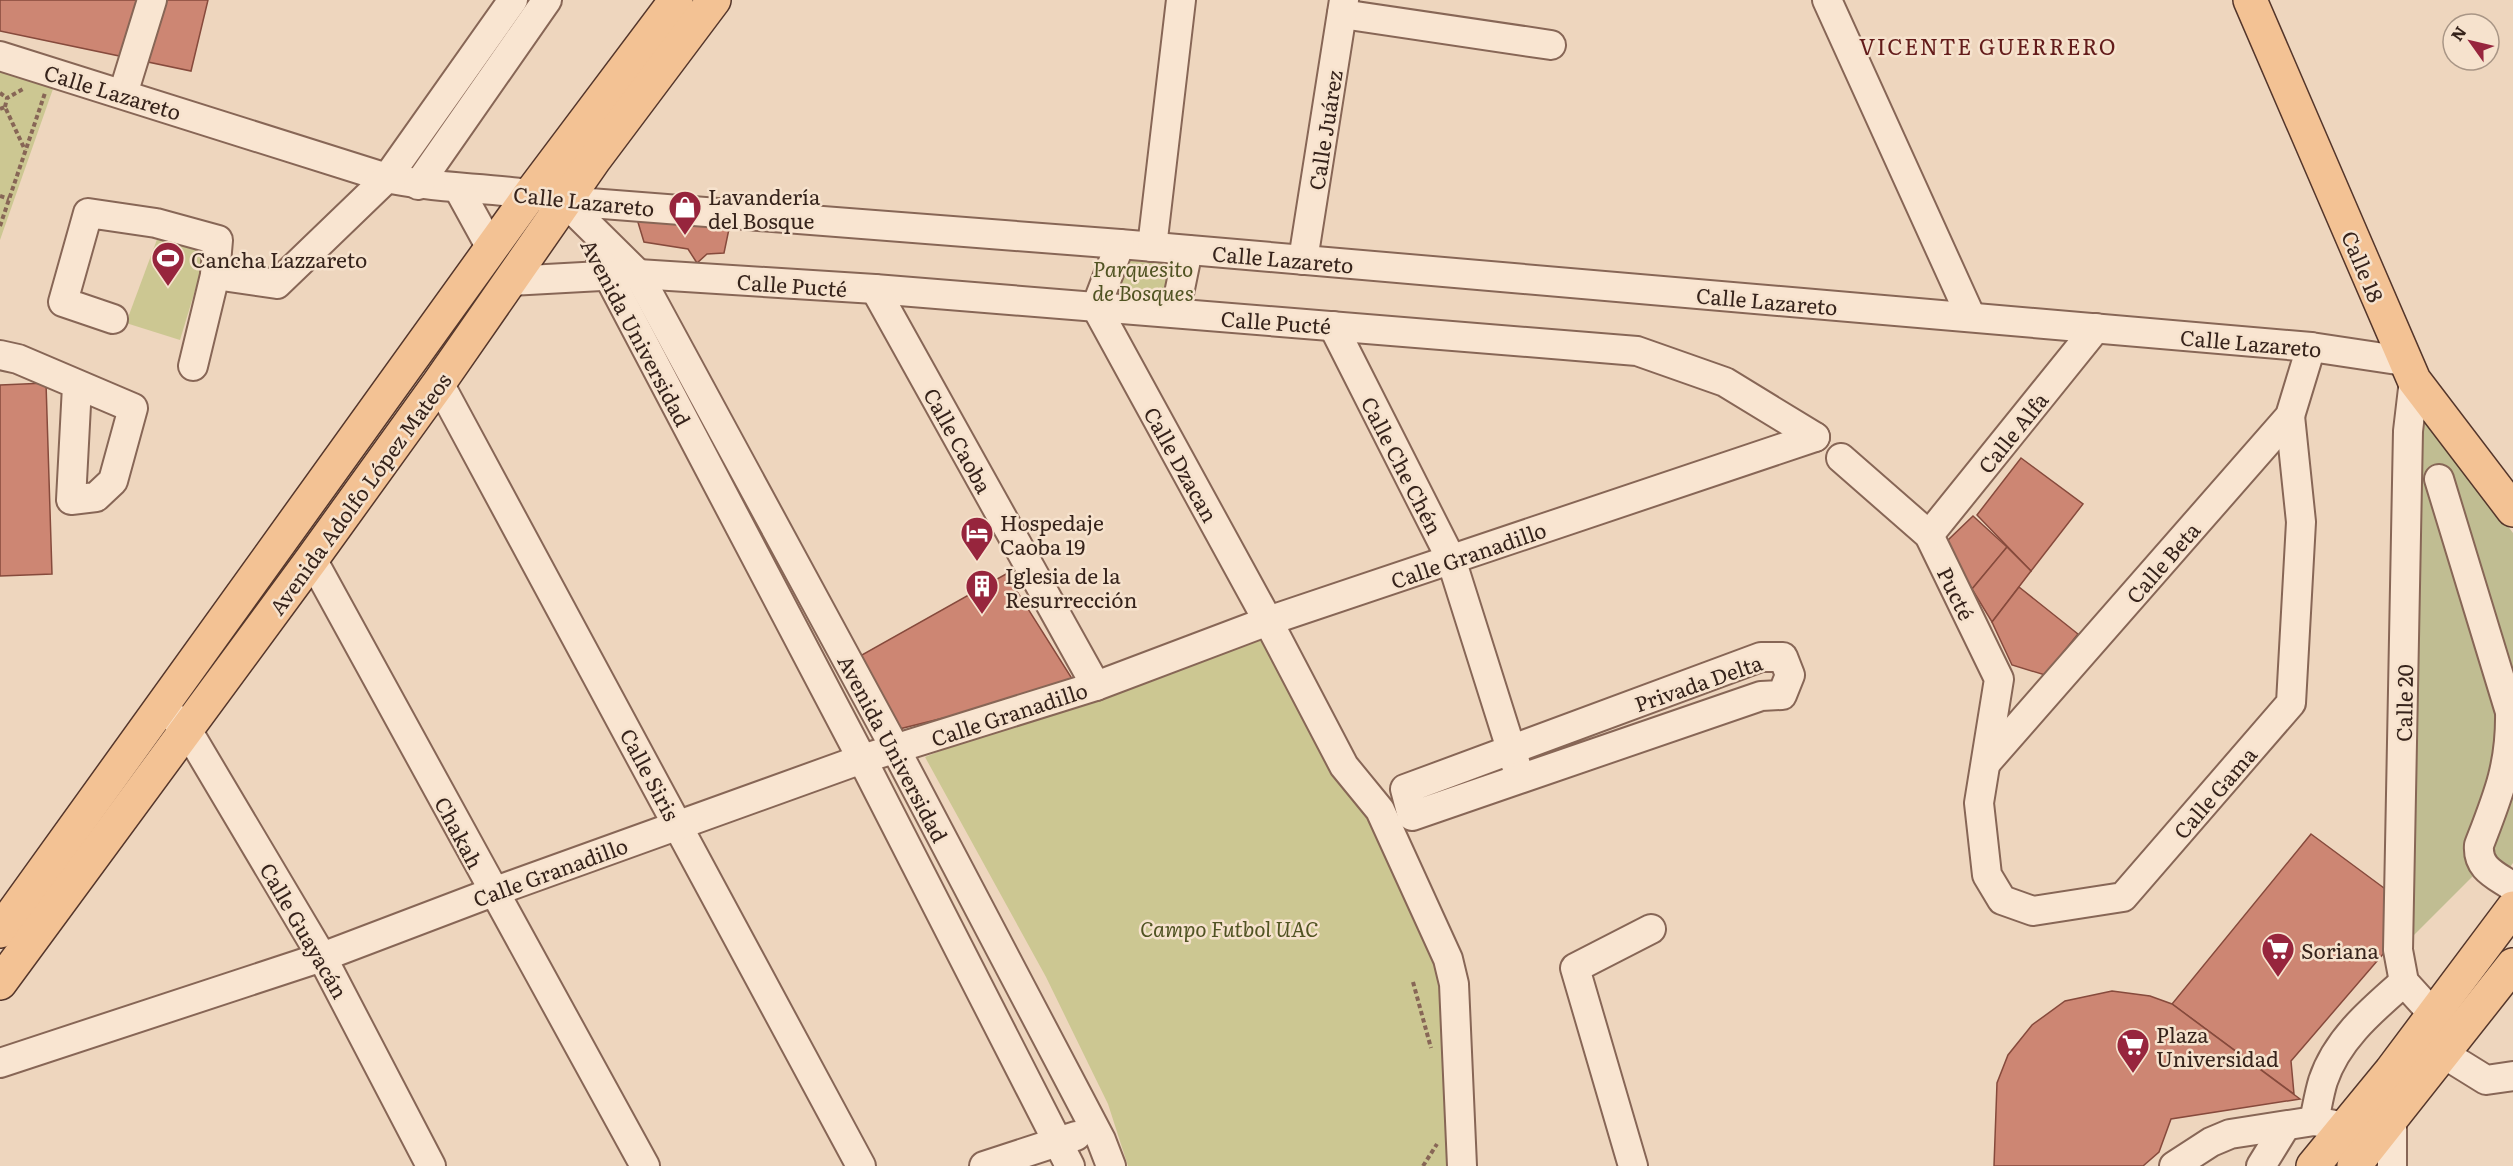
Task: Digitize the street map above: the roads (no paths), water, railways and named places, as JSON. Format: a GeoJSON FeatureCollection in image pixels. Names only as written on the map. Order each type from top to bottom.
{"type":"FeatureCollection","features":[{"type":"Feature","properties":{"kind":"main road","name":"Avenida Adolfo López Mateos"},"geometry":{"type":"LineString","coordinates":[[0,931],[491,248],[676,0]]}},
{"type":"Feature","properties":{"kind":"main road","name":"Avenida Adolfo López Mateos"},"geometry":{"type":"LineString","coordinates":[[0,983],[312,559],[439,382],[564,201],[714,0]]}},
{"type":"Feature","properties":{"kind":"main road","name":"Calle 18"},"geometry":{"type":"LineString","coordinates":[[2250,0],[2409,370],[2513,510]]}},
{"type":"Feature","properties":{"kind":"main road"},"geometry":{"type":"LineString","coordinates":[[2313,1166],[2330,1124],[2391,1071],[2513,908]]}},
{"type":"Feature","properties":{"kind":"main road"},"geometry":{"type":"LineString","coordinates":[[2354,1166],[2392,1121],[2513,965]]}},
{"type":"Feature","properties":{"kind":"main road"},"geometry":{"type":"LineString","coordinates":[[2391,1071],[2392,1121]]}},
{"type":"Feature","properties":{"kind":"street"},"geometry":{"type":"LineString","coordinates":[[123,94],[152,0]]}},
{"type":"Feature","properties":{"kind":"street"},"geometry":{"type":"LineString","coordinates":[[215,275],[277,284],[387,178],[513,0]]}},
{"type":"Feature","properties":{"kind":"street"},"geometry":{"type":"LineString","coordinates":[[418,185],[547,0]]}},
{"type":"Feature","properties":{"kind":"street"},"geometry":{"type":"LineString","coordinates":[[1152,247],[1181,0]]}},
{"type":"Feature","properties":{"kind":"street"},"geometry":{"type":"LineString","coordinates":[[1827,0],[1971,317]]}},
{"type":"Feature","properties":{"kind":"street"},"geometry":{"type":"LineString","coordinates":[[1343,7],[1551,45]]}},
{"type":"Feature","properties":{"kind":"street","name":"Calle Juárez"},"geometry":{"type":"LineString","coordinates":[[1303,260],[1343,7]]}},
{"type":"Feature","properties":{"kind":"street","name":"Calle Lazareto"},"geometry":{"type":"LineString","coordinates":[[0,56],[387,178],[418,185],[531,193],[564,201],[1120,244],[2311,347],[2409,370]]}},
{"type":"Feature","properties":{"kind":"street"},"geometry":{"type":"LineString","coordinates":[[458,188],[491,248]]}},
{"type":"Feature","properties":{"kind":"street","name":"Avenida Universidad"},"geometry":{"type":"LineString","coordinates":[[564,201],[638,274],[896,750],[1095,1130],[1111,1166]]}},
{"type":"Feature","properties":{"kind":"street","name":"Avenida Universidad"},"geometry":{"type":"LineString","coordinates":[[564,201],[609,276],[862,759],[1064,1154]]}},
{"type":"Feature","properties":{"kind":"street"},"geometry":{"type":"LineString","coordinates":[[113,319],[63,302],[88,213],[156,223],[218,240],[215,275],[193,366]]}},
{"type":"Feature","properties":{"kind":"street"},"geometry":{"type":"LineString","coordinates":[[1096,307],[1120,244]]}},
{"type":"Feature","properties":{"kind":"street"},"geometry":{"type":"LineString","coordinates":[[1174,313],[1188,250]]}},
{"type":"Feature","properties":{"kind":"street","name":"Calle Pucté"},"geometry":{"type":"LineString","coordinates":[[510,281],[638,274],[874,289],[1637,351],[1725,382],[1815,437]]}},
{"type":"Feature","properties":{"kind":"street","name":"Calle Caoba"},"geometry":{"type":"LineString","coordinates":[[874,289],[1096,686]]}},
{"type":"Feature","properties":{"kind":"street","name":"Calle Dzacan"},"geometry":{"type":"LineString","coordinates":[[1096,307],[1268,621],[1344,766],[1380,810],[1448,959],[1454,984],[1462,1166]]}},
{"type":"Feature","properties":{"kind":"street","name":"Calle Che Chén"},"geometry":{"type":"LineString","coordinates":[[1333,326],[1451,559],[1520,779]]}},
{"type":"Feature","properties":{"kind":"street","name":"Calle Alfa"},"geometry":{"type":"LineString","coordinates":[[1929,535],[2096,328]]}},
{"type":"Feature","properties":{"kind":"street","name":"Calle Beta"},"geometry":{"type":"LineString","coordinates":[[1986,762],[2290,416],[2311,347]]}},
{"type":"Feature","properties":{"kind":"street"},"geometry":{"type":"LineString","coordinates":[[0,356],[18,359],[77,386]]}},
{"type":"Feature","properties":{"kind":"street","name":"Calle 20"},"geometry":{"type":"LineString","coordinates":[[2404,982],[2398,950],[2409,370]]}},
{"type":"Feature","properties":{"kind":"street","name":"Calle Siris"},"geometry":{"type":"LineString","coordinates":[[439,382],[861,1166]]}},
{"type":"Feature","properties":{"kind":"street","name":"Calle Gama"},"geometry":{"type":"LineString","coordinates":[[1986,762],[1979,803],[1987,875],[2002,900],[2033,911],[2123,897],[2291,703],[2301,522],[2290,416]]}},
{"type":"Feature","properties":{"kind":"street","name":"Calle Granadillo"},"geometry":{"type":"LineString","coordinates":[[0,1063],[322,957],[492,892],[862,759],[1096,686],[1268,621],[1815,437]]}},
{"type":"Feature","properties":{"kind":"street","name":"Pucté"},"geometry":{"type":"LineString","coordinates":[[1841,458],[1929,535],[1999,679],[1986,762]]}},
{"type":"Feature","properties":{"kind":"street"},"geometry":{"type":"LineString","coordinates":[[2407,494],[2477,462]]}},
{"type":"Feature","properties":{"kind":"street"},"geometry":{"type":"LineString","coordinates":[[2439,479],[2510,712],[2511,744],[2504,779],[2479,845],[2478,856],[2483,866],[2513,887]]}},
{"type":"Feature","properties":{"kind":"street","name":"Chakah"},"geometry":{"type":"LineString","coordinates":[[312,559],[492,892],[645,1166]]}},
{"type":"Feature","properties":{"kind":"street","name":"Privada Delta"},"geometry":{"type":"LineString","coordinates":[[1761,657],[1783,657],[1790,675],[1782,695],[1761,696],[1412,816],[1405,789],[1630,706],[1761,657]]}},
{"type":"Feature","properties":{"kind":"street"},"geometry":{"type":"LineString","coordinates":[[1663,694],[1684,723]]}},
{"type":"Feature","properties":{"kind":"street"},"geometry":{"type":"LineString","coordinates":[[1630,706],[1644,736]]}},
{"type":"Feature","properties":{"kind":"street","name":"Calle Guayacán"},"geometry":{"type":"LineString","coordinates":[[161,707],[186,728],[322,957],[431,1166]]}},
{"type":"Feature","properties":{"kind":"street"},"geometry":{"type":"LineString","coordinates":[[1633,1166],[1575,968],[1651,929]]}},
{"type":"Feature","properties":{"kind":"street"},"geometry":{"type":"LineString","coordinates":[[2174,1166],[2211,1142],[2230,1134],[2252,1129],[2330,1124],[2324,1080],[2338,1050],[2359,1022],[2404,982],[2433,1014]]}},
{"type":"Feature","properties":{"kind":"street"},"geometry":{"type":"LineString","coordinates":[[2444,1054],[2486,1080],[2513,1076]]}},
{"type":"Feature","properties":{"kind":"street"},"geometry":{"type":"LineString","coordinates":[[2392,1121],[2392,1166]]}},
{"type":"Feature","properties":{"kind":"street"},"geometry":{"type":"LineString","coordinates":[[2261,1166],[2285,1127]]}},
{"type":"Feature","properties":{"kind":"street"},"geometry":{"type":"LineString","coordinates":[[984,1166],[1064,1154],[1095,1130]]}},
{"type":"Feature","properties":{"kind":"place","name":"Lavandería del Bosque"},"geometry":{"type":"Point","coordinates":[685,236]}},
{"type":"Feature","properties":{"kind":"place","name":"Cancha Lazzareto"},"geometry":{"type":"Point","coordinates":[168,287]}},
{"type":"Feature","properties":{"kind":"place","name":"Hospedaje Caoba 19"},"geometry":{"type":"Point","coordinates":[977,562]}},
{"type":"Feature","properties":{"kind":"place","name":"Iglesia de la Resurrección"},"geometry":{"type":"Point","coordinates":[982,615]}},
{"type":"Feature","properties":{"kind":"place","name":"Soriana"},"geometry":{"type":"Point","coordinates":[2278,978]}},
{"type":"Feature","properties":{"kind":"place","name":"Plaza Universidad"},"geometry":{"type":"Point","coordinates":[2133,1074]}},
{"type":"Feature","properties":{"kind":"district","name":"VICENTE GUERRERO"},"geometry":{"type":"Point","coordinates":[1988,45]}},
{"type":"Feature","properties":{"kind":"park label","name":"Parquesito de Bosques"},"geometry":{"type":"Point","coordinates":[1143,279]}},
{"type":"Feature","properties":{"kind":"park label","name":"Campo Futbol UAC"},"geometry":{"type":"Point","coordinates":[1229,927]}}]}
